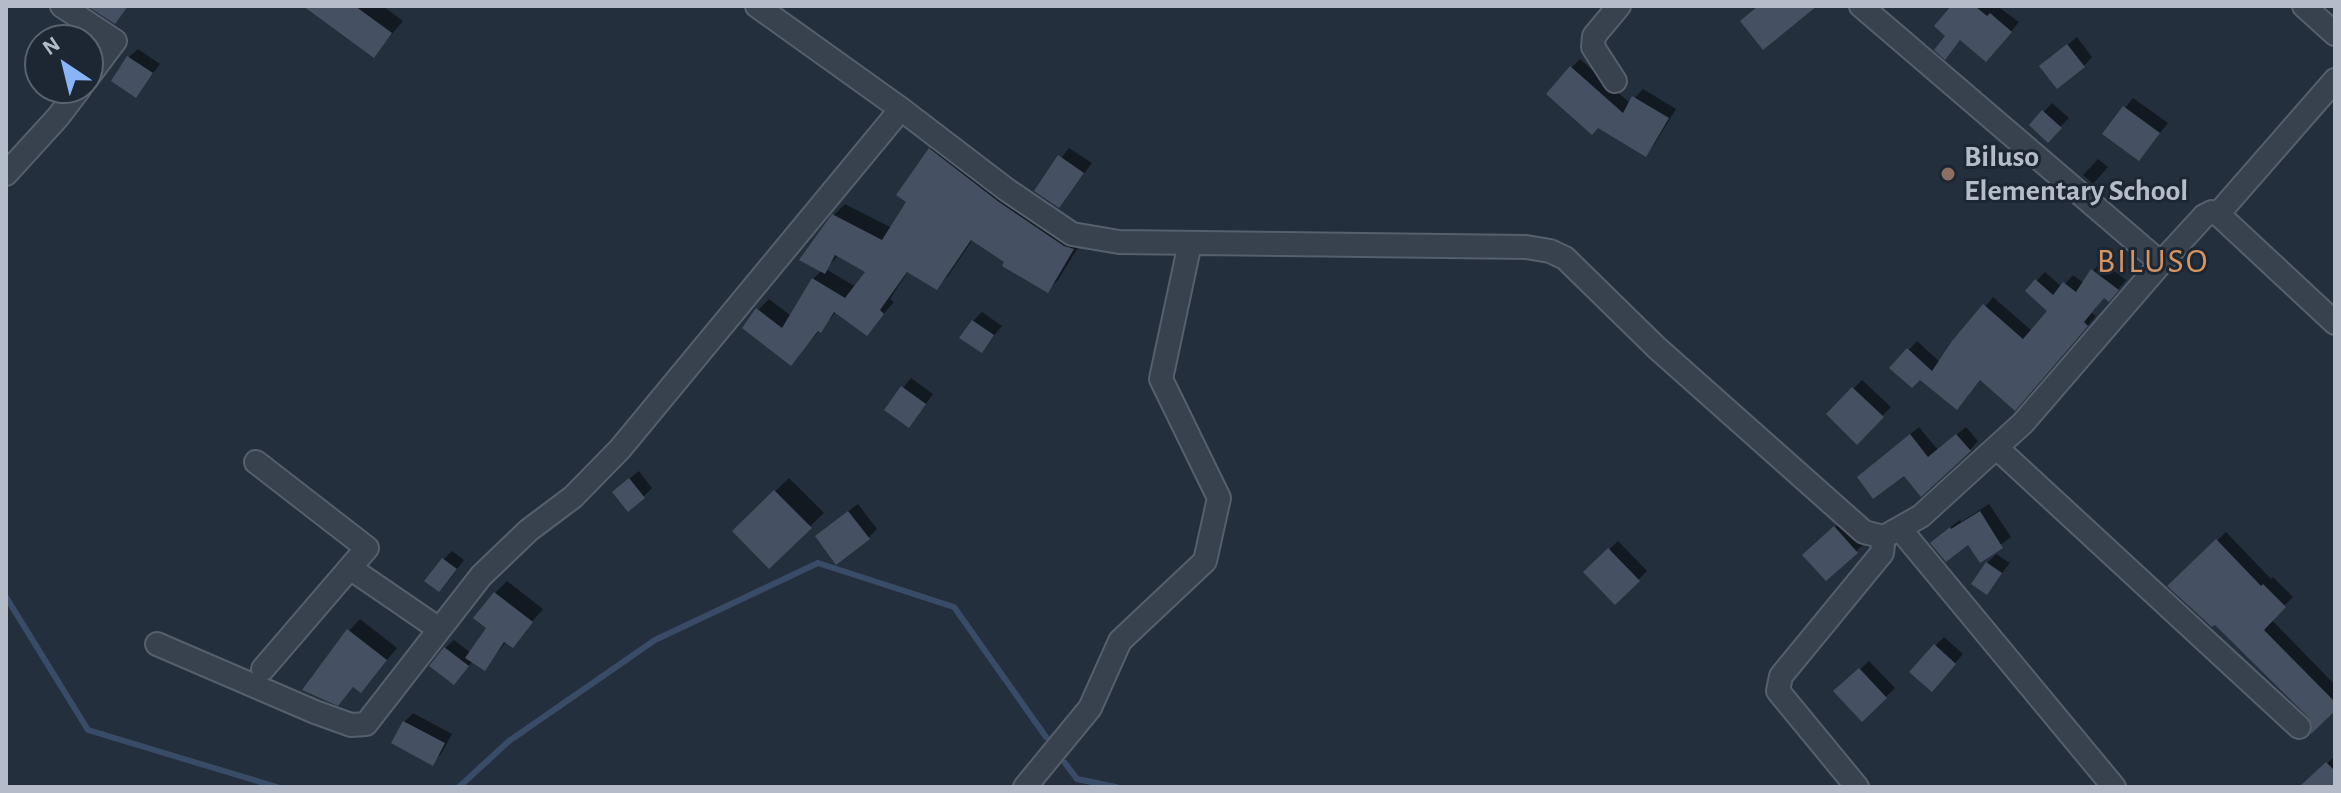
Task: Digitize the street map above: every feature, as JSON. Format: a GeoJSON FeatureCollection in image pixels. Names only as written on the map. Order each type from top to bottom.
{"type":"FeatureCollection","features":[{"type":"Feature","properties":{"kind":"street"},"geometry":{"type":"LineString","coordinates":[[63,6],[90,24]]}},
{"type":"Feature","properties":{"kind":"street"},"geometry":{"type":"LineString","coordinates":[[757,6],[901,109],[1007,190],[1072,234],[1119,242],[1526,247],[1565,258],[1657,348],[1864,532],[1892,533],[1921,516],[1998,449],[2161,263],[2204,216],[2212,212],[2218,214],[2335,323]]}},
{"type":"Feature","properties":{"kind":"street"},"geometry":{"type":"LineString","coordinates":[[1615,81],[1593,47],[1594,36],[1619,6]]}},
{"type":"Feature","properties":{"kind":"street"},"geometry":{"type":"LineString","coordinates":[[1861,6],[2161,263]]}},
{"type":"Feature","properties":{"kind":"street"},"geometry":{"type":"LineString","coordinates":[[2304,6],[2335,34]]}},
{"type":"Feature","properties":{"kind":"street"},"geometry":{"type":"LineString","coordinates":[[104,34],[115,41],[104,56]]}},
{"type":"Feature","properties":{"kind":"street"},"geometry":{"type":"LineString","coordinates":[[2218,214],[2335,80]]}},
{"type":"Feature","properties":{"kind":"street"},"geometry":{"type":"LineString","coordinates":[[6,174],[68,104]]}},
{"type":"Feature","properties":{"kind":"street"},"geometry":{"type":"LineString","coordinates":[[157,644],[351,725],[366,724],[481,576],[529,530],[573,497],[620,449],[901,109]]}},
{"type":"Feature","properties":{"kind":"street"},"geometry":{"type":"LineString","coordinates":[[1025,787],[1090,708],[1120,641],[1205,561],[1219,498],[1161,379],[1190,243]]}},
{"type":"Feature","properties":{"kind":"street"},"geometry":{"type":"LineString","coordinates":[[1998,449],[2299,727]]}},
{"type":"Feature","properties":{"kind":"street"},"geometry":{"type":"LineString","coordinates":[[256,462],[367,548],[263,669]]}},
{"type":"Feature","properties":{"kind":"street"},"geometry":{"type":"LineString","coordinates":[[1857,787],[1778,691],[1781,676],[1882,553],[1892,533]]}},
{"type":"Feature","properties":{"kind":"street"},"geometry":{"type":"LineString","coordinates":[[1892,533],[2114,787]]}},
{"type":"Feature","properties":{"kind":"street"},"geometry":{"type":"LineString","coordinates":[[350,568],[439,629]]}},
{"type":"Feature","properties":{"kind":"building"},"geometry":{"type":"Polygon","coordinates":[[[87,6],[128,6],[115,24],[87,6]]]}},
{"type":"Feature","properties":{"kind":"building"},"geometry":{"type":"Polygon","coordinates":[[[303,6],[355,6],[392,33],[374,58],[303,6]]]}},
{"type":"Feature","properties":{"kind":"building"},"geometry":{"type":"Polygon","coordinates":[[[1758,6],[1817,6],[1763,50],[1740,21],[1758,6]]]}},
{"type":"Feature","properties":{"kind":"building"},"geometry":{"type":"Polygon","coordinates":[[[1951,6],[1975,6],[1987,16],[1990,13],[2012,32],[1986,62],[1960,40],[1945,60],[1934,50],[1945,36],[1934,26],[1951,6]]]}},
{"type":"Feature","properties":{"kind":"building"},"geometry":{"type":"Polygon","coordinates":[[[2067,44],[2085,67],[2057,89],[2039,66],[2067,44]]]}},
{"type":"Feature","properties":{"kind":"building"},"geometry":{"type":"Polygon","coordinates":[[[127,56],[153,73],[136,98],[111,81],[127,56]]]}},
{"type":"Feature","properties":{"kind":"building"},"geometry":{"type":"Polygon","coordinates":[[[1570,66],[1623,113],[1632,96],[1669,118],[1646,157],[1598,128],[1592,135],[1546,94],[1570,66]]]}},
{"type":"Feature","properties":{"kind":"building"},"geometry":{"type":"Polygon","coordinates":[[[2123,106],[2160,133],[2139,161],[2102,134],[2123,106]]]}},
{"type":"Feature","properties":{"kind":"building"},"geometry":{"type":"Polygon","coordinates":[[[2042,110],[2062,128],[2048,143],[2029,125],[2042,110]]]}},
{"type":"Feature","properties":{"kind":"building"},"geometry":{"type":"Polygon","coordinates":[[[929,148],[999,202],[1064,246],[1074,249],[1048,293],[1002,266],[1004,262],[971,240],[937,290],[907,272],[880,310],[884,314],[867,336],[834,312],[821,333],[818,331],[791,366],[742,328],[756,308],[782,328],[812,278],[845,298],[865,272],[835,255],[825,274],[799,260],[832,214],[882,240],[906,202],[896,195],[929,148]]]}},
{"type":"Feature","properties":{"kind":"building"},"geometry":{"type":"Polygon","coordinates":[[[1058,155],[1084,173],[1059,208],[1034,191],[1058,155]]]}},
{"type":"Feature","properties":{"kind":"building"},"geometry":{"type":"Polygon","coordinates":[[[2091,269],[2119,290],[2109,302],[2104,298],[2084,322],[2088,326],[2015,411],[1980,380],[1957,410],[1920,380],[1912,388],[1889,368],[1907,348],[1932,371],[1983,304],[2023,339],[2047,311],[2025,291],[2035,279],[2053,295],[2063,282],[2076,292],[2091,269]]]}},
{"type":"Feature","properties":{"kind":"building"},"geometry":{"type":"Polygon","coordinates":[[[972,320],[994,335],[982,353],[959,338],[972,320]]]}},
{"type":"Feature","properties":{"kind":"building"},"geometry":{"type":"Polygon","coordinates":[[[901,386],[926,404],[909,428],[884,410],[901,386]]]}},
{"type":"Feature","properties":{"kind":"building"},"geometry":{"type":"Polygon","coordinates":[[[1852,387],[1884,417],[1857,445],[1826,414],[1852,387]]]}},
{"type":"Feature","properties":{"kind":"building"},"geometry":{"type":"Polygon","coordinates":[[[1910,434],[1928,457],[1956,434],[1971,451],[1921,497],[1904,476],[1873,499],[1857,477],[1910,434]]]}},
{"type":"Feature","properties":{"kind":"building"},"geometry":{"type":"Polygon","coordinates":[[[629,478],[645,498],[628,512],[612,492],[629,478]]]}},
{"type":"Feature","properties":{"kind":"building"},"geometry":{"type":"Polygon","coordinates":[[[774,490],[812,528],[769,569],[732,531],[774,490]]]}},
{"type":"Feature","properties":{"kind":"building"},"geometry":{"type":"Polygon","coordinates":[[[848,511],[870,539],[836,565],[815,536],[848,511]]]}},
{"type":"Feature","properties":{"kind":"building"},"geometry":{"type":"Polygon","coordinates":[[[1980,511],[2003,548],[1980,563],[1968,545],[1946,562],[1930,543],[1950,527],[1980,511]]]}},
{"type":"Feature","properties":{"kind":"building"},"geometry":{"type":"Polygon","coordinates":[[[1834,526],[1858,553],[1826,581],[1802,555],[1834,526]]]}},
{"type":"Feature","properties":{"kind":"building"},"geometry":{"type":"Polygon","coordinates":[[[2216,539],[2286,607],[2264,630],[2335,702],[2335,711],[2311,734],[2312,724],[2308,717],[2215,625],[2212,627],[2167,586],[2216,539]]]}},
{"type":"Feature","properties":{"kind":"building"},"geometry":{"type":"Polygon","coordinates":[[[1608,548],[1640,581],[1615,605],[1583,572],[1608,548]]]}},
{"type":"Feature","properties":{"kind":"building"},"geometry":{"type":"Polygon","coordinates":[[[442,558],[457,569],[439,592],[424,581],[442,558]]]}},
{"type":"Feature","properties":{"kind":"building"},"geometry":{"type":"Polygon","coordinates":[[[1986,562],[2002,573],[1987,595],[1971,584],[1986,562]]]}},
{"type":"Feature","properties":{"kind":"building"},"geometry":{"type":"Polygon","coordinates":[[[494,592],[533,622],[513,648],[504,642],[485,671],[465,658],[486,628],[473,618],[494,592]]]}},
{"type":"Feature","properties":{"kind":"building"},"geometry":{"type":"Polygon","coordinates":[[[347,629],[387,660],[361,693],[353,687],[338,706],[302,690],[347,629]]]}},
{"type":"Feature","properties":{"kind":"building"},"geometry":{"type":"Polygon","coordinates":[[[1934,644],[1956,664],[1932,692],[1909,672],[1934,644]]]}},
{"type":"Feature","properties":{"kind":"building"},"geometry":{"type":"Polygon","coordinates":[[[444,647],[469,666],[454,685],[429,666],[444,647]]]}},
{"type":"Feature","properties":{"kind":"building"},"geometry":{"type":"Polygon","coordinates":[[[1859,668],[1887,698],[1862,722],[1833,691],[1859,668]]]}},
{"type":"Feature","properties":{"kind":"building"},"geometry":{"type":"Polygon","coordinates":[[[403,721],[445,743],[433,766],[391,743],[403,721]]]}},
{"type":"Feature","properties":{"kind":"building"},"geometry":{"type":"Polygon","coordinates":[[[2326,762],[2335,771],[2335,787],[2299,787],[2326,762]]]}},
{"type":"Feature","properties":{"kind":"waterway"},"geometry":{"type":"LineString","coordinates":[[459,787],[509,741],[655,640],[818,563],[954,607],[1046,737]]}},
{"type":"Feature","properties":{"kind":"waterway"},"geometry":{"type":"LineString","coordinates":[[6,597],[88,730],[277,787]]}},
{"type":"Feature","properties":{"kind":"waterway"},"geometry":{"type":"LineString","coordinates":[[1065,763],[1077,779],[1116,787]]}},
{"type":"Feature","properties":{"kind":"place","name":"Biluso Elementary School"},"geometry":{"type":"Point","coordinates":[1948,174]}},
{"type":"Feature","properties":{"kind":"district","name":"BILUSO"},"geometry":{"type":"Point","coordinates":[2153,262]}}]}
